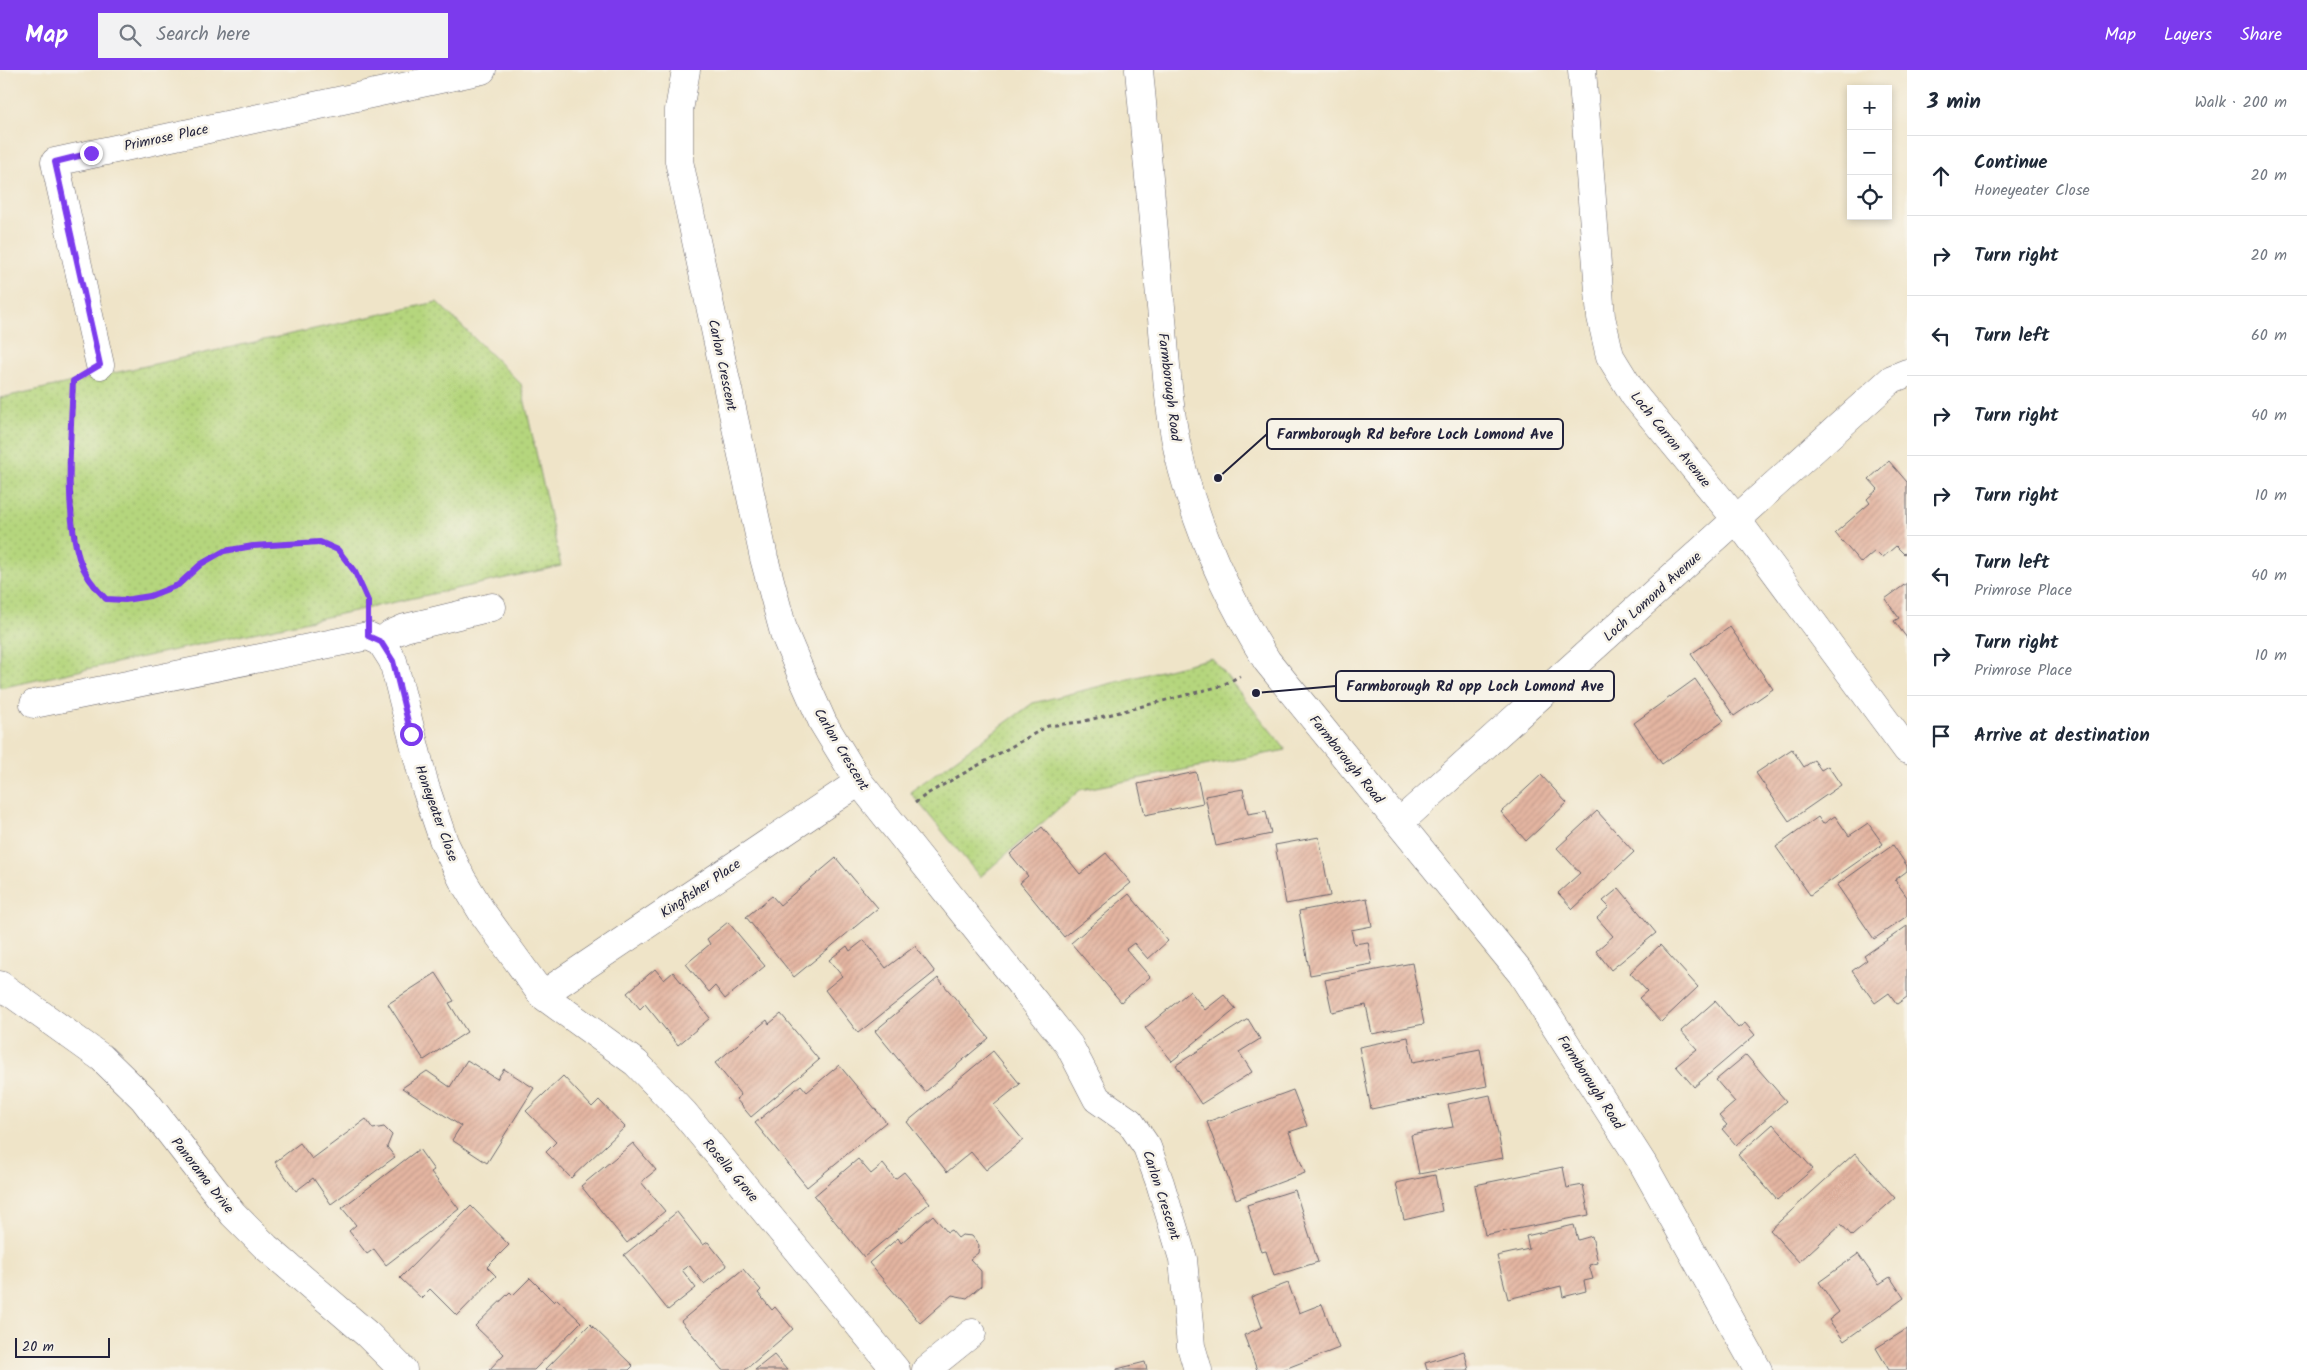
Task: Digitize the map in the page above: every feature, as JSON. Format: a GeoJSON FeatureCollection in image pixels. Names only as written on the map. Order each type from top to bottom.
{"type":"FeatureCollection","features":[{"type":"Feature","properties":{"kind":"street","name":"Primrose Place"},"geometry":{"type":"LineString","coordinates":[[100,365],[55,162],[482,70]]}},
{"type":"Feature","properties":{"kind":"street","name":"Carlon Crescent"},"geometry":{"type":"LineString","coordinates":[[686,70],[679,110],[679,161],[764,558],[784,633],[824,723],[859,782],[1069,1045],[1097,1099],[1130,1122],[1147,1147],[1160,1182],[1182,1259],[1191,1346],[1198,1370]]}},
{"type":"Feature","properties":{"kind":"street","name":"Farmborough Road"},"geometry":{"type":"LineString","coordinates":[[1139,70],[1170,405],[1182,467],[1191,500],[1228,593],[1244,625],[1267,661],[1521,973],[1643,1164],[1758,1370]]}},
{"type":"Feature","properties":{"kind":"street","name":"Loch Carron Avenue"},"geometry":{"type":"LineString","coordinates":[[1582,70],[1601,318],[1610,356],[1634,395],[1737,520],[1907,750]]}},
{"type":"Feature","properties":{"kind":"street","name":"Loch Lomond Avenue"},"geometry":{"type":"LineString","coordinates":[[1400,822],[1737,520],[1892,378],[1907,373]]}},
{"type":"Feature","properties":{"kind":"street"},"geometry":{"type":"LineString","coordinates":[[34,704],[375,639],[405,628],[492,607]]}},
{"type":"Feature","properties":{"kind":"street","name":"Honeyeater Close"},"geometry":{"type":"LineString","coordinates":[[375,639],[393,661],[425,786],[444,842],[462,879],[482,912],[542,995]]}},
{"type":"Feature","properties":{"kind":"street","name":"Kingfisher Place"},"geometry":{"type":"LineString","coordinates":[[542,995],[859,782]]}},
{"type":"Feature","properties":{"kind":"street","name":"Panorama Drive"},"geometry":{"type":"LineString","coordinates":[[0,985],[102,1058],[142,1098],[233,1214],[266,1248],[367,1334],[403,1370]]}},
{"type":"Feature","properties":{"kind":"street","name":"Rosella Grove"},"geometry":{"type":"LineString","coordinates":[[542,995],[636,1063],[684,1113],[896,1370]]}},
{"type":"Feature","properties":{"kind":"street"},"geometry":{"type":"LineString","coordinates":[[926,1370],[972,1334]]}},
{"type":"Feature","properties":{"kind":"path"},"geometry":{"type":"LineString","coordinates":[[100,365],[73,381],[70,458],[72,518],[79,558],[91,583],[106,599],[125,600],[150,596],[178,585],[201,564],[224,551],[253,546],[320,542],[338,550],[355,572],[368,601],[375,639]]}},
{"type":"Feature","properties":{"kind":"path"},"geometry":{"type":"LineString","coordinates":[[891,822],[927,794],[1048,726],[1081,722],[1220,686],[1267,661]]}},
{"type":"Feature","properties":{"kind":"green space"},"geometry":{"type":"Polygon","coordinates":[[[437,302],[521,384],[561,566],[0,688],[0,398],[437,302]]]}},
{"type":"Feature","properties":{"kind":"green space"},"geometry":{"type":"Polygon","coordinates":[[[1212,658],[1286,750],[1080,790],[980,877],[910,792],[1033,703],[1212,658]]]}},
{"type":"Feature","properties":{"kind":"building"},"geometry":{"type":"Polygon","coordinates":[[[1889,461],[1907,482],[1907,552],[1904,554],[1896,546],[1882,558],[1875,551],[1861,563],[1835,533],[1870,503],[1867,499],[1878,489],[1869,479],[1889,461]]]}},
{"type":"Feature","properties":{"kind":"building"},"geometry":{"type":"Polygon","coordinates":[[[1907,583],[1907,638],[1894,621],[1899,618],[1885,599],[1907,583]]]}},
{"type":"Feature","properties":{"kind":"building"},"geometry":{"type":"Polygon","coordinates":[[[1730,627],[1773,689],[1734,716],[1691,654],[1730,627]]]}},
{"type":"Feature","properties":{"kind":"building"},"geometry":{"type":"Polygon","coordinates":[[[1695,679],[1724,721],[1662,764],[1634,723],[1695,679]]]}},
{"type":"Feature","properties":{"kind":"building"},"geometry":{"type":"Polygon","coordinates":[[[1792,749],[1804,767],[1814,760],[1821,770],[1828,766],[1841,785],[1789,821],[1756,773],[1792,749]]]}},
{"type":"Feature","properties":{"kind":"building"},"geometry":{"type":"Polygon","coordinates":[[[1196,772],[1203,803],[1145,815],[1138,784],[1196,772]]]}},
{"type":"Feature","properties":{"kind":"building"},"geometry":{"type":"Polygon","coordinates":[[[1541,775],[1567,803],[1526,841],[1501,812],[1541,775]]]}},
{"type":"Feature","properties":{"kind":"building"},"geometry":{"type":"Polygon","coordinates":[[[1243,789],[1248,814],[1266,811],[1271,834],[1216,846],[1205,796],[1243,789]]]}},
{"type":"Feature","properties":{"kind":"building"},"geometry":{"type":"Polygon","coordinates":[[[1597,811],[1634,852],[1573,909],[1558,893],[1580,873],[1557,848],[1597,811]]]}},
{"type":"Feature","properties":{"kind":"building"},"geometry":{"type":"Polygon","coordinates":[[[1835,816],[1849,836],[1868,823],[1883,844],[1810,895],[1776,847],[1818,817],[1823,824],[1835,816]]]}},
{"type":"Feature","properties":{"kind":"building"},"geometry":{"type":"Polygon","coordinates":[[[1042,827],[1080,874],[1106,853],[1131,883],[1064,937],[1020,883],[1028,876],[1010,854],[1042,827]]]}},
{"type":"Feature","properties":{"kind":"building"},"geometry":{"type":"Polygon","coordinates":[[[1319,837],[1330,896],[1286,904],[1275,845],[1319,837]]]}},
{"type":"Feature","properties":{"kind":"building"},"geometry":{"type":"Polygon","coordinates":[[[1893,845],[1907,866],[1907,871],[1895,880],[1907,897],[1907,916],[1874,939],[1837,885],[1893,845]]]}},
{"type":"Feature","properties":{"kind":"building"},"geometry":{"type":"Polygon","coordinates":[[[836,858],[878,908],[794,977],[746,917],[772,896],[780,905],[836,858]]]}},
{"type":"Feature","properties":{"kind":"building"},"geometry":{"type":"Polygon","coordinates":[[[1619,888],[1656,933],[1611,970],[1596,951],[1613,936],[1597,918],[1609,907],[1603,901],[1619,888]]]}},
{"type":"Feature","properties":{"kind":"building"},"geometry":{"type":"Polygon","coordinates":[[[1129,894],[1168,941],[1148,959],[1134,943],[1126,949],[1150,977],[1121,1002],[1071,943],[1129,894]]]}},
{"type":"Feature","properties":{"kind":"building"},"geometry":{"type":"Polygon","coordinates":[[[1367,898],[1372,926],[1351,930],[1354,944],[1368,942],[1372,964],[1310,975],[1299,911],[1367,898]]]}},
{"type":"Feature","properties":{"kind":"building"},"geometry":{"type":"Polygon","coordinates":[[[728,922],[765,966],[725,999],[715,986],[709,992],[686,964],[710,944],[707,939],[728,922]]]}},
{"type":"Feature","properties":{"kind":"building"},"geometry":{"type":"Polygon","coordinates":[[[1907,926],[1907,997],[1897,1004],[1889,993],[1875,1003],[1852,971],[1867,960],[1864,956],[1907,926]]]}},
{"type":"Feature","properties":{"kind":"building"},"geometry":{"type":"Polygon","coordinates":[[[864,940],[886,968],[915,946],[935,972],[858,1033],[825,990],[842,976],[829,960],[847,946],[850,951],[864,940]]]}},
{"type":"Feature","properties":{"kind":"building"},"geometry":{"type":"Polygon","coordinates":[[[1660,945],[1698,987],[1661,1022],[1639,998],[1647,991],[1630,973],[1660,945]]]}},
{"type":"Feature","properties":{"kind":"building"},"geometry":{"type":"Polygon","coordinates":[[[1412,963],[1424,1024],[1372,1034],[1366,1005],[1332,1012],[1325,980],[1412,963]]]}},
{"type":"Feature","properties":{"kind":"building"},"geometry":{"type":"Polygon","coordinates":[[[655,969],[664,980],[673,972],[710,1018],[678,1045],[645,1004],[640,1009],[627,993],[655,969]]]}},
{"type":"Feature","properties":{"kind":"building"},"geometry":{"type":"Polygon","coordinates":[[[436,973],[454,1001],[449,1003],[467,1032],[424,1060],[388,1004],[436,973]]]}},
{"type":"Feature","properties":{"kind":"building"},"geometry":{"type":"Polygon","coordinates":[[[938,978],[989,1038],[925,1092],[875,1031],[938,978]]]}},
{"type":"Feature","properties":{"kind":"building"},"geometry":{"type":"Polygon","coordinates":[[[1190,991],[1205,1010],[1224,995],[1236,1009],[1172,1061],[1145,1028],[1190,991]]]}},
{"type":"Feature","properties":{"kind":"building"},"geometry":{"type":"Polygon","coordinates":[[[1715,1001],[1738,1028],[1745,1023],[1755,1035],[1694,1087],[1676,1066],[1697,1049],[1681,1031],[1715,1001]]]}},
{"type":"Feature","properties":{"kind":"building"},"geometry":{"type":"Polygon","coordinates":[[[781,1014],[819,1060],[751,1117],[736,1099],[741,1095],[715,1063],[767,1020],[769,1024],[781,1014]]]}},
{"type":"Feature","properties":{"kind":"building"},"geometry":{"type":"Polygon","coordinates":[[[1248,1019],[1260,1039],[1239,1052],[1252,1072],[1201,1104],[1176,1065],[1248,1019]]]}},
{"type":"Feature","properties":{"kind":"building"},"geometry":{"type":"Polygon","coordinates":[[[1408,1037],[1413,1062],[1480,1049],[1487,1086],[1371,1109],[1359,1047],[1408,1037]]]}},
{"type":"Feature","properties":{"kind":"building"},"geometry":{"type":"Polygon","coordinates":[[[993,1051],[1020,1084],[994,1105],[1023,1140],[986,1170],[971,1152],[947,1172],[907,1122],[993,1051]]]}},
{"type":"Feature","properties":{"kind":"building"},"geometry":{"type":"Polygon","coordinates":[[[1746,1055],[1786,1101],[1736,1145],[1722,1129],[1727,1125],[1719,1116],[1735,1102],[1716,1080],[1746,1055]]]}},
{"type":"Feature","properties":{"kind":"building"},"geometry":{"type":"Polygon","coordinates":[[[467,1060],[497,1079],[504,1069],[534,1088],[487,1163],[452,1140],[461,1126],[402,1088],[427,1071],[450,1087],[467,1060]]]}},
{"type":"Feature","properties":{"kind":"building"},"geometry":{"type":"Polygon","coordinates":[[[839,1065],[886,1122],[807,1187],[755,1123],[801,1085],[807,1092],[839,1065]]]}},
{"type":"Feature","properties":{"kind":"building"},"geometry":{"type":"Polygon","coordinates":[[[563,1076],[592,1107],[599,1100],[625,1127],[571,1178],[546,1152],[556,1142],[526,1111],[563,1076]]]}},
{"type":"Feature","properties":{"kind":"building"},"geometry":{"type":"Polygon","coordinates":[[[1293,1090],[1307,1126],[1289,1132],[1305,1173],[1236,1199],[1207,1122],[1293,1090]]]}},
{"type":"Feature","properties":{"kind":"building"},"geometry":{"type":"Polygon","coordinates":[[[1490,1095],[1503,1158],[1419,1174],[1411,1135],[1453,1127],[1448,1104],[1490,1095]]]}},
{"type":"Feature","properties":{"kind":"building"},"geometry":{"type":"Polygon","coordinates":[[[366,1119],[373,1129],[384,1127],[392,1135],[387,1147],[395,1157],[331,1204],[313,1178],[296,1191],[275,1162],[300,1143],[312,1159],[366,1119]]]}},
{"type":"Feature","properties":{"kind":"building"},"geometry":{"type":"Polygon","coordinates":[[[1773,1124],[1813,1169],[1777,1200],[1738,1155],[1773,1124]]]}},
{"type":"Feature","properties":{"kind":"building"},"geometry":{"type":"Polygon","coordinates":[[[633,1143],[656,1170],[641,1182],[665,1211],[627,1243],[581,1186],[633,1143]]]}},
{"type":"Feature","properties":{"kind":"building"},"geometry":{"type":"Polygon","coordinates":[[[419,1149],[434,1170],[431,1172],[459,1209],[386,1265],[374,1249],[367,1254],[349,1231],[356,1225],[342,1208],[419,1149]]]}},
{"type":"Feature","properties":{"kind":"building"},"geometry":{"type":"Polygon","coordinates":[[[1855,1153],[1895,1198],[1852,1236],[1841,1224],[1799,1262],[1770,1230],[1855,1153]]]}},
{"type":"Feature","properties":{"kind":"building"},"geometry":{"type":"Polygon","coordinates":[[[858,1159],[871,1174],[883,1164],[895,1179],[904,1172],[930,1203],[864,1257],[814,1196],[858,1159]]]}},
{"type":"Feature","properties":{"kind":"building"},"geometry":{"type":"Polygon","coordinates":[[[1563,1167],[1567,1188],[1583,1185],[1589,1215],[1485,1235],[1475,1185],[1563,1167]]]}},
{"type":"Feature","properties":{"kind":"building"},"geometry":{"type":"Polygon","coordinates":[[[1435,1175],[1442,1211],[1404,1220],[1396,1183],[1435,1175]]]}},
{"type":"Feature","properties":{"kind":"building"},"geometry":{"type":"Polygon","coordinates":[[[1295,1190],[1318,1262],[1274,1276],[1266,1251],[1261,1252],[1247,1205],[1295,1190]]]}},
{"type":"Feature","properties":{"kind":"building"},"geometry":{"type":"Polygon","coordinates":[[[471,1206],[509,1245],[487,1267],[496,1276],[457,1316],[430,1289],[421,1298],[400,1278],[471,1206]]]}},
{"type":"Feature","properties":{"kind":"building"},"geometry":{"type":"Polygon","coordinates":[[[677,1212],[703,1245],[708,1242],[727,1266],[704,1284],[689,1265],[682,1270],[696,1288],[668,1310],[624,1255],[677,1212]]]}},
{"type":"Feature","properties":{"kind":"building"},"geometry":{"type":"Polygon","coordinates":[[[933,1215],[947,1232],[951,1230],[958,1238],[962,1235],[972,1236],[979,1245],[978,1253],[970,1259],[981,1271],[981,1286],[967,1298],[952,1295],[920,1323],[869,1263],[898,1238],[901,1243],[933,1215]]]}},
{"type":"Feature","properties":{"kind":"building"},"geometry":{"type":"Polygon","coordinates":[[[1574,1225],[1578,1240],[1592,1236],[1598,1263],[1589,1265],[1593,1279],[1584,1281],[1586,1291],[1563,1297],[1561,1286],[1508,1299],[1497,1256],[1529,1249],[1526,1236],[1574,1225]]]}},
{"type":"Feature","properties":{"kind":"building"},"geometry":{"type":"Polygon","coordinates":[[[1858,1254],[1879,1284],[1890,1277],[1904,1298],[1844,1341],[1829,1320],[1839,1312],[1819,1282],[1858,1254]]]}},
{"type":"Feature","properties":{"kind":"building"},"geometry":{"type":"Polygon","coordinates":[[[743,1269],[761,1290],[758,1293],[772,1310],[775,1307],[793,1329],[745,1370],[722,1370],[681,1321],[743,1269]]]}},
{"type":"Feature","properties":{"kind":"building"},"geometry":{"type":"Polygon","coordinates":[[[530,1278],[554,1302],[557,1299],[581,1322],[534,1370],[489,1370],[504,1354],[475,1326],[510,1292],[513,1295],[530,1278]]]}},
{"type":"Feature","properties":{"kind":"building"},"geometry":{"type":"Polygon","coordinates":[[[1288,1283],[1299,1313],[1322,1304],[1339,1348],[1282,1370],[1257,1370],[1244,1335],[1262,1327],[1251,1297],[1288,1283]]]}},
{"type":"Feature","properties":{"kind":"building"},"geometry":{"type":"Polygon","coordinates":[[[590,1324],[633,1366],[629,1370],[545,1370],[590,1324]]]}},
{"type":"Feature","properties":{"kind":"building"},"geometry":{"type":"Polygon","coordinates":[[[1907,1329],[1907,1370],[1889,1370],[1876,1348],[1907,1329]]]}},
{"type":"Feature","properties":{"kind":"building"},"geometry":{"type":"Polygon","coordinates":[[[1464,1351],[1469,1370],[1427,1370],[1425,1363],[1464,1351]]]}},
{"type":"Feature","properties":{"kind":"building"},"geometry":{"type":"Polygon","coordinates":[[[774,1355],[787,1370],[755,1370],[774,1355]]]}},
{"type":"Feature","properties":{"kind":"building"},"geometry":{"type":"Polygon","coordinates":[[[1145,1362],[1147,1370],[1117,1370],[1117,1369],[1145,1362]]]}},
{"type":"Feature","properties":{"kind":"place","name":"Farmborough Rd before Loch Lomond Ave"},"geometry":{"type":"Point","coordinates":[1218,478]}},
{"type":"Feature","properties":{"kind":"place","name":"Farmborough Rd opp Loch Lomond Ave"},"geometry":{"type":"Point","coordinates":[1256,693]}},
{"type":"Feature","properties":{"kind":"route"},"geometry":{"type":"LineString","coordinates":[[91,153],[55,162],[100,365],[73,381],[70,458],[72,518],[79,558],[91,583],[106,599],[125,600],[150,596],[178,585],[201,564],[224,551],[253,546],[320,542],[338,550],[355,572],[368,601],[368,636],[381,642],[393,661],[411,734]]}}]}
